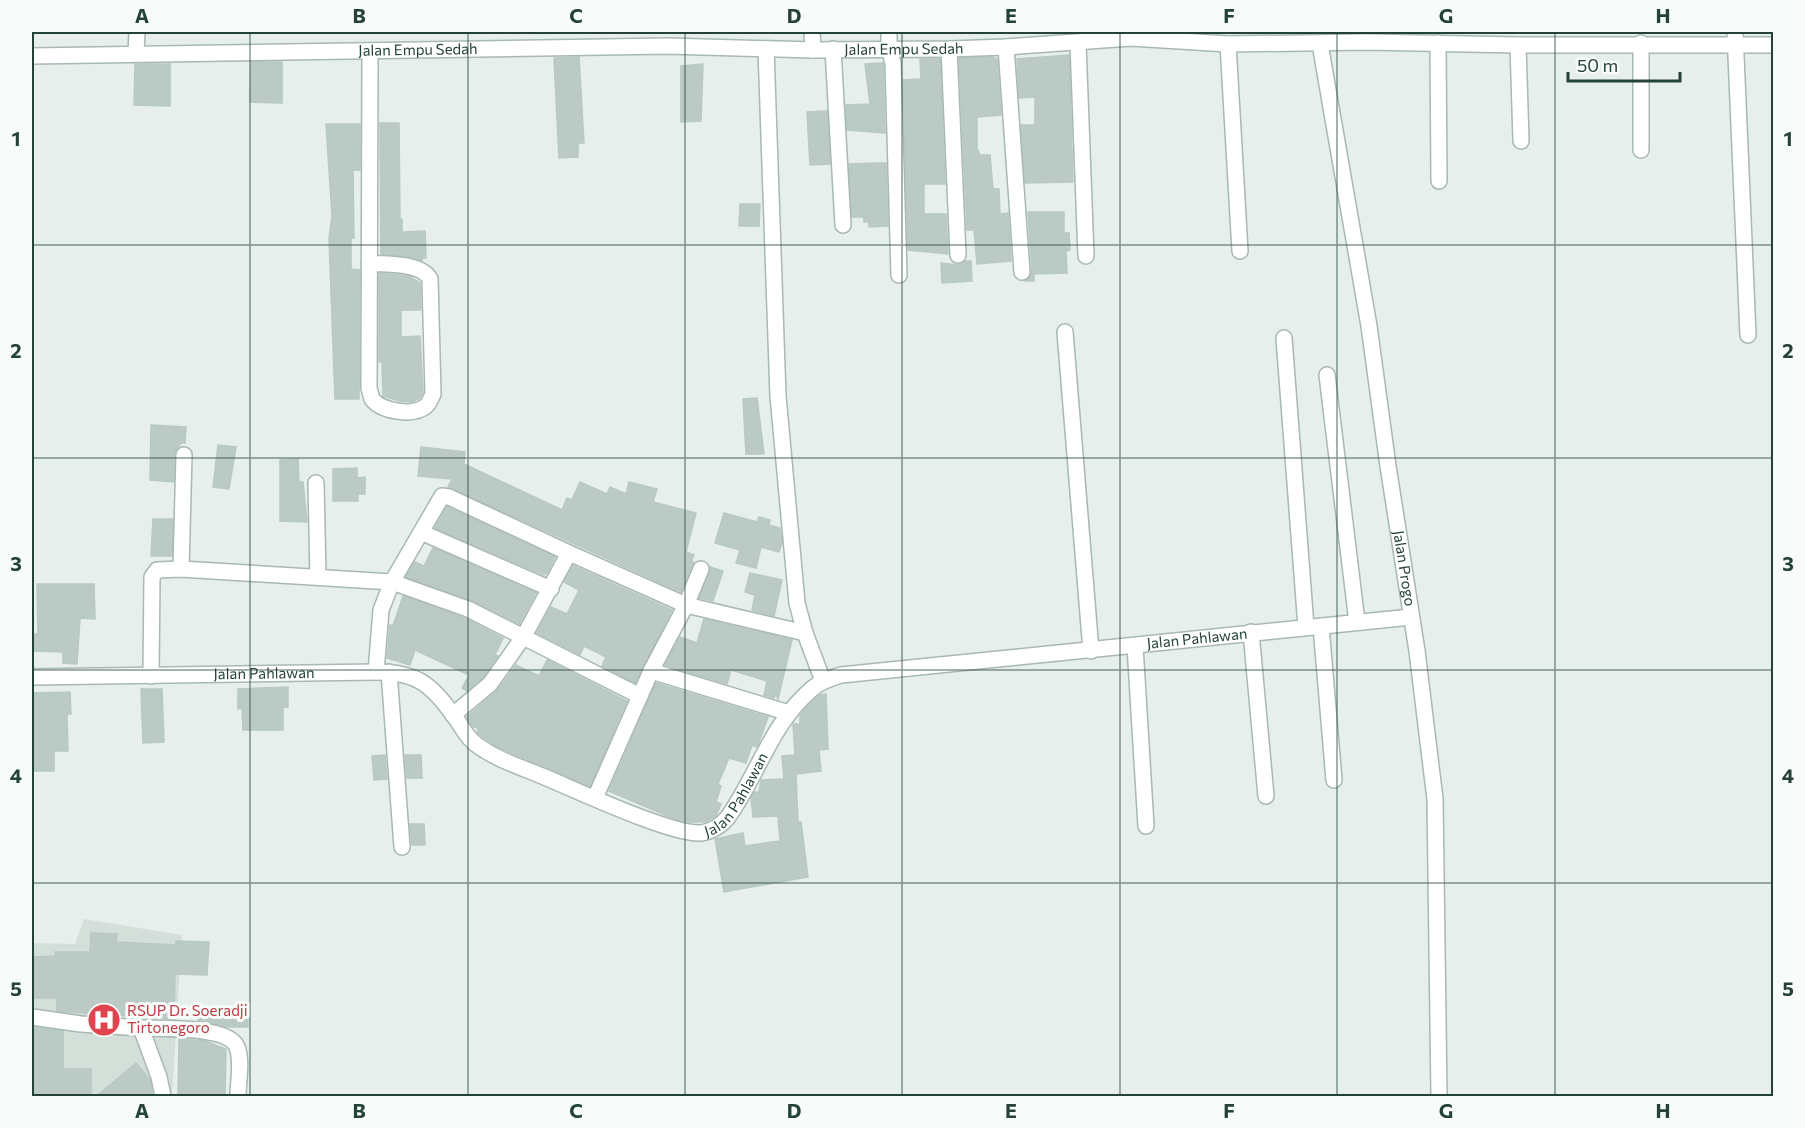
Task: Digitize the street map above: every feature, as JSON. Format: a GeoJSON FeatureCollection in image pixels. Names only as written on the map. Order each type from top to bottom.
{"type":"FeatureCollection","features":[{"type":"Feature","properties":{"kind":"street"},"geometry":{"type":"LineString","coordinates":[[136,53],[137,32]]}},
{"type":"Feature","properties":{"kind":"street"},"geometry":{"type":"LineString","coordinates":[[812,32],[813,50]]}},
{"type":"Feature","properties":{"kind":"street"},"geometry":{"type":"LineString","coordinates":[[889,32],[889,49],[893,63],[899,275]]}},
{"type":"Feature","properties":{"kind":"street","name":"Jalan Empu Sedah"},"geometry":{"type":"LineString","coordinates":[[32,56],[272,50],[370,52],[668,39],[766,49],[949,49],[1006,47],[1045,38],[1078,43],[1100,36],[1131,35],[1228,44],[1278,37],[1320,45],[1367,37],[1438,43],[1492,38],[1518,45],[1641,43],[1735,38],[1773,45]]}},
{"type":"Feature","properties":{"kind":"street"},"geometry":{"type":"LineString","coordinates":[[1735,38],[1748,335]]}},
{"type":"Feature","properties":{"kind":"street"},"geometry":{"type":"LineString","coordinates":[[1078,43],[1086,256]]}},
{"type":"Feature","properties":{"kind":"street"},"geometry":{"type":"LineString","coordinates":[[1438,43],[1439,181]]}},
{"type":"Feature","properties":{"kind":"street"},"geometry":{"type":"LineString","coordinates":[[1641,43],[1641,150]]}},
{"type":"Feature","properties":{"kind":"street"},"geometry":{"type":"LineString","coordinates":[[1228,44],[1240,251]]}},
{"type":"Feature","properties":{"kind":"street","name":"Jalan Progo"},"geometry":{"type":"LineString","coordinates":[[1320,45],[1369,326],[1435,800],[1439,1096]]}},
{"type":"Feature","properties":{"kind":"street"},"geometry":{"type":"LineString","coordinates":[[1518,45],[1521,141]]}},
{"type":"Feature","properties":{"kind":"street"},"geometry":{"type":"LineString","coordinates":[[1006,47],[1022,272]]}},
{"type":"Feature","properties":{"kind":"street"},"geometry":{"type":"LineString","coordinates":[[766,49],[778,396],[797,603],[805,633],[823,681]]}},
{"type":"Feature","properties":{"kind":"street"},"geometry":{"type":"LineString","coordinates":[[833,49],[843,225]]}},
{"type":"Feature","properties":{"kind":"street"},"geometry":{"type":"LineString","coordinates":[[949,49],[958,255]]}},
{"type":"Feature","properties":{"kind":"street"},"geometry":{"type":"LineString","coordinates":[[369,263],[416,269],[427,274],[430,279],[433,394],[427,406],[421,409],[400,412],[383,407],[372,399],[369,388],[369,263],[370,52]]}},
{"type":"Feature","properties":{"kind":"street"},"geometry":{"type":"LineString","coordinates":[[1065,332],[1091,651]]}},
{"type":"Feature","properties":{"kind":"street"},"geometry":{"type":"LineString","coordinates":[[1284,338],[1314,627],[1334,780]]}},
{"type":"Feature","properties":{"kind":"street"},"geometry":{"type":"LineString","coordinates":[[1327,375],[1357,622]]}},
{"type":"Feature","properties":{"kind":"street"},"geometry":{"type":"LineString","coordinates":[[181,569],[184,455]]}},
{"type":"Feature","properties":{"kind":"street"},"geometry":{"type":"LineString","coordinates":[[316,483],[318,577]]}},
{"type":"Feature","properties":{"kind":"street"},"geometry":{"type":"LineString","coordinates":[[402,847],[382,672],[381,610],[392,582],[423,533],[439,499],[444,495],[686,604],[805,633]]}},
{"type":"Feature","properties":{"kind":"street"},"geometry":{"type":"LineString","coordinates":[[423,533],[551,589]]}},
{"type":"Feature","properties":{"kind":"street"},"geometry":{"type":"LineString","coordinates":[[453,715],[490,684],[524,636],[569,553]]}},
{"type":"Feature","properties":{"kind":"street"},"geometry":{"type":"LineString","coordinates":[[151,676],[153,577],[157,570],[181,569],[392,582],[468,609],[640,696]]}},
{"type":"Feature","properties":{"kind":"street"},"geometry":{"type":"LineString","coordinates":[[595,798],[651,671],[686,604],[700,569]]}},
{"type":"Feature","properties":{"kind":"street","name":"Jalan Pahlawan"},"geometry":{"type":"LineString","coordinates":[[32,677],[382,672],[413,676],[422,680],[470,738],[490,753],[595,798],[678,829],[699,833],[714,829],[727,818],[789,713],[823,681],[841,675],[1411,617]]}},
{"type":"Feature","properties":{"kind":"street"},"geometry":{"type":"LineString","coordinates":[[1251,632],[1266,796]]}},
{"type":"Feature","properties":{"kind":"street"},"geometry":{"type":"LineString","coordinates":[[1135,646],[1146,826]]}},
{"type":"Feature","properties":{"kind":"street"},"geometry":{"type":"LineString","coordinates":[[651,671],[789,713]]}},
{"type":"Feature","properties":{"kind":"street"},"geometry":{"type":"LineString","coordinates":[[32,1017],[81,1024],[206,1031],[228,1038],[236,1046],[238,1053],[238,1096]]}},
{"type":"Feature","properties":{"kind":"street"},"geometry":{"type":"LineString","coordinates":[[141,1028],[159,1077],[163,1096]]}},
{"type":"Feature","properties":{"kind":"shaded area","name":"RSUP Dr. Soeradji Tirtonegoro"},"geometry":{"type":"Polygon","coordinates":[[[84,919],[182,935],[172,1096],[32,1096],[32,943],[75,944],[84,919]]]}},
{"type":"Feature","properties":{"kind":"building"},"geometry":{"type":"Polygon","coordinates":[[[1069,55],[1073,182],[1025,183],[1021,125],[1035,125],[1035,97],[1019,98],[1017,59],[1069,55]]]}},
{"type":"Feature","properties":{"kind":"building"},"geometry":{"type":"Polygon","coordinates":[[[579,57],[584,143],[578,143],[578,157],[559,158],[554,58],[579,57]]]}},
{"type":"Feature","properties":{"kind":"building"},"geometry":{"type":"Polygon","coordinates":[[[992,57],[997,59],[1001,115],[977,117],[977,148],[980,155],[990,155],[993,189],[999,189],[1000,214],[1008,213],[1011,261],[977,264],[974,230],[967,230],[959,58],[992,57]]]}},
{"type":"Feature","properties":{"kind":"building"},"geometry":{"type":"Polygon","coordinates":[[[920,59],[940,59],[945,184],[924,184],[924,214],[946,214],[948,254],[908,250],[903,80],[921,79],[920,59]]]}},
{"type":"Feature","properties":{"kind":"building"},"geometry":{"type":"Polygon","coordinates":[[[251,62],[282,62],[282,103],[250,102],[251,62]]]}},
{"type":"Feature","properties":{"kind":"building"},"geometry":{"type":"Polygon","coordinates":[[[883,63],[885,133],[847,130],[846,105],[870,104],[865,64],[883,63]]]}},
{"type":"Feature","properties":{"kind":"building"},"geometry":{"type":"Polygon","coordinates":[[[135,64],[170,64],[170,106],[134,105],[135,64]]]}},
{"type":"Feature","properties":{"kind":"building"},"geometry":{"type":"Polygon","coordinates":[[[703,64],[701,121],[681,122],[681,66],[703,64]]]}},
{"type":"Feature","properties":{"kind":"building"},"geometry":{"type":"Polygon","coordinates":[[[827,111],[830,164],[810,165],[807,112],[827,111]]]}},
{"type":"Feature","properties":{"kind":"building"},"geometry":{"type":"Polygon","coordinates":[[[380,123],[399,123],[402,232],[425,231],[426,258],[422,258],[422,261],[381,254],[380,123]]]}},
{"type":"Feature","properties":{"kind":"building"},"geometry":{"type":"Polygon","coordinates":[[[326,124],[360,124],[360,170],[353,170],[354,238],[351,238],[351,269],[360,270],[359,399],[335,399],[329,238],[332,216],[326,124]]]}},
{"type":"Feature","properties":{"kind":"building"},"geometry":{"type":"Polygon","coordinates":[[[886,163],[888,226],[869,227],[869,222],[864,222],[864,217],[852,217],[849,164],[886,163]]]}},
{"type":"Feature","properties":{"kind":"building"},"geometry":{"type":"Polygon","coordinates":[[[740,204],[760,204],[759,226],[739,226],[740,204]]]}},
{"type":"Feature","properties":{"kind":"building"},"geometry":{"type":"Polygon","coordinates":[[[1028,212],[1064,212],[1064,233],[1069,233],[1070,250],[1066,251],[1067,273],[1034,274],[1034,281],[1025,281],[1032,271],[1028,212]]]}},
{"type":"Feature","properties":{"kind":"building"},"geometry":{"type":"Polygon","coordinates":[[[965,261],[971,261],[972,281],[942,283],[941,263],[959,265],[965,261]]]}},
{"type":"Feature","properties":{"kind":"building"},"geometry":{"type":"Polygon","coordinates":[[[379,273],[409,276],[420,283],[421,310],[401,310],[401,337],[420,336],[423,392],[420,398],[412,402],[383,396],[382,362],[379,362],[379,273]]]}},
{"type":"Feature","properties":{"kind":"building"},"geometry":{"type":"Polygon","coordinates":[[[757,398],[764,454],[746,454],[743,399],[757,398]]]}},
{"type":"Feature","properties":{"kind":"building"},"geometry":{"type":"Polygon","coordinates":[[[151,425],[186,427],[185,443],[181,443],[174,454],[174,482],[150,480],[151,425]]]}},
{"type":"Feature","properties":{"kind":"building"},"geometry":{"type":"Polygon","coordinates":[[[218,445],[236,447],[229,489],[213,487],[218,445]]]}},
{"type":"Feature","properties":{"kind":"building"},"geometry":{"type":"Polygon","coordinates":[[[421,447],[465,452],[464,464],[562,510],[567,498],[572,500],[580,482],[607,494],[610,487],[626,494],[629,482],[657,489],[653,502],[696,513],[686,552],[694,555],[691,561],[694,562],[681,592],[448,487],[452,479],[418,476],[421,447]]]}},
{"type":"Feature","properties":{"kind":"building"},"geometry":{"type":"Polygon","coordinates":[[[298,459],[299,482],[303,482],[307,522],[280,521],[280,460],[298,459]]]}},
{"type":"Feature","properties":{"kind":"building"},"geometry":{"type":"Polygon","coordinates":[[[357,468],[357,478],[365,477],[365,494],[358,494],[358,501],[333,501],[333,469],[357,468]]]}},
{"type":"Feature","properties":{"kind":"building"},"geometry":{"type":"Polygon","coordinates":[[[447,507],[555,557],[547,573],[544,575],[435,528],[447,507]]]}},
{"type":"Feature","properties":{"kind":"building"},"geometry":{"type":"Polygon","coordinates":[[[724,513],[757,522],[759,517],[770,520],[769,525],[780,528],[782,543],[779,552],[761,547],[756,568],[736,563],[740,550],[715,543],[724,513]]]}},
{"type":"Feature","properties":{"kind":"building"},"geometry":{"type":"Polygon","coordinates":[[[153,519],[173,519],[172,556],[151,556],[153,519]]]}},
{"type":"Feature","properties":{"kind":"building"},"geometry":{"type":"Polygon","coordinates":[[[433,548],[536,593],[519,624],[471,600],[406,577],[415,562],[424,566],[433,548]]]}},
{"type":"Feature","properties":{"kind":"building"},"geometry":{"type":"Polygon","coordinates":[[[573,566],[672,610],[635,683],[602,666],[606,657],[584,646],[580,655],[537,633],[551,607],[567,614],[579,590],[564,582],[573,566]]]}},
{"type":"Feature","properties":{"kind":"building"},"geometry":{"type":"Polygon","coordinates":[[[710,567],[723,571],[713,601],[699,598],[710,567]]]}},
{"type":"Feature","properties":{"kind":"building"},"geometry":{"type":"Polygon","coordinates":[[[750,573],[782,580],[774,616],[752,610],[755,595],[745,592],[750,573]]]}},
{"type":"Feature","properties":{"kind":"building"},"geometry":{"type":"Polygon","coordinates":[[[37,584],[94,584],[95,619],[80,618],[77,664],[63,663],[63,652],[34,651],[34,634],[38,634],[37,584]]]}},
{"type":"Feature","properties":{"kind":"building"},"geometry":{"type":"Polygon","coordinates":[[[403,596],[464,618],[503,638],[495,655],[498,656],[483,677],[467,691],[462,688],[469,675],[415,650],[410,665],[387,658],[390,625],[393,626],[403,596]]]}},
{"type":"Feature","properties":{"kind":"building"},"geometry":{"type":"Polygon","coordinates":[[[704,619],[792,640],[778,699],[776,694],[774,698],[764,695],[767,681],[731,670],[727,684],[665,665],[680,637],[697,643],[704,619]]]}},
{"type":"Feature","properties":{"kind":"building"},"geometry":{"type":"Polygon","coordinates":[[[547,660],[627,701],[590,786],[498,747],[480,735],[477,732],[479,729],[472,726],[467,717],[498,690],[516,665],[539,676],[547,660]]]}},
{"type":"Feature","properties":{"kind":"building"},"geometry":{"type":"Polygon","coordinates":[[[656,683],[768,717],[757,747],[752,745],[746,763],[729,758],[718,784],[721,786],[716,802],[721,804],[716,816],[705,822],[689,822],[672,818],[609,791],[656,683]]]}},
{"type":"Feature","properties":{"kind":"building"},"geometry":{"type":"Polygon","coordinates":[[[288,687],[288,707],[283,707],[283,730],[243,730],[242,708],[238,709],[238,689],[288,687]]]}},
{"type":"Feature","properties":{"kind":"building"},"geometry":{"type":"Polygon","coordinates":[[[141,689],[162,689],[164,742],[143,743],[141,689]]]}},
{"type":"Feature","properties":{"kind":"building"},"geometry":{"type":"Polygon","coordinates":[[[70,692],[71,714],[67,714],[68,751],[54,751],[54,771],[32,771],[32,693],[70,692]]]}},
{"type":"Feature","properties":{"kind":"building"},"geometry":{"type":"Polygon","coordinates":[[[826,694],[828,749],[819,750],[821,771],[796,774],[798,822],[801,822],[808,877],[724,892],[715,839],[743,833],[745,846],[780,841],[778,816],[753,817],[751,798],[754,792],[759,792],[761,780],[784,779],[782,756],[795,755],[793,724],[800,724],[800,716],[806,708],[820,695],[826,694]]]}},
{"type":"Feature","properties":{"kind":"building"},"geometry":{"type":"Polygon","coordinates":[[[385,755],[387,779],[374,780],[372,756],[385,755]]]}},
{"type":"Feature","properties":{"kind":"building"},"geometry":{"type":"Polygon","coordinates":[[[405,755],[421,755],[422,778],[407,778],[405,755]]]}},
{"type":"Feature","properties":{"kind":"building"},"geometry":{"type":"Polygon","coordinates":[[[410,824],[424,824],[425,845],[412,845],[410,824]]]}},
{"type":"Feature","properties":{"kind":"building"},"geometry":{"type":"Polygon","coordinates":[[[91,933],[117,934],[116,942],[176,945],[176,941],[209,942],[207,975],[175,974],[174,1019],[57,1011],[57,998],[32,998],[32,957],[55,956],[55,952],[90,952],[91,933]]]}},
{"type":"Feature","properties":{"kind":"building"},"geometry":{"type":"Polygon","coordinates":[[[198,1009],[248,1010],[248,1027],[226,1027],[198,1021],[198,1009]]]}},
{"type":"Feature","properties":{"kind":"building"},"geometry":{"type":"Polygon","coordinates":[[[32,1027],[63,1031],[63,1069],[91,1069],[91,1096],[32,1096],[32,1027]]]}},
{"type":"Feature","properties":{"kind":"building"},"geometry":{"type":"Polygon","coordinates":[[[179,1039],[205,1041],[226,1049],[225,1096],[178,1096],[179,1039]]]}},
{"type":"Feature","properties":{"kind":"building"},"geometry":{"type":"Polygon","coordinates":[[[136,1063],[150,1080],[152,1093],[148,1096],[97,1096],[136,1063]]]}},
{"type":"Feature","properties":{"kind":"place","name":"RSUP Dr. Soeradji Tirtonegoro"},"geometry":{"type":"Point","coordinates":[104,1020]}}]}
